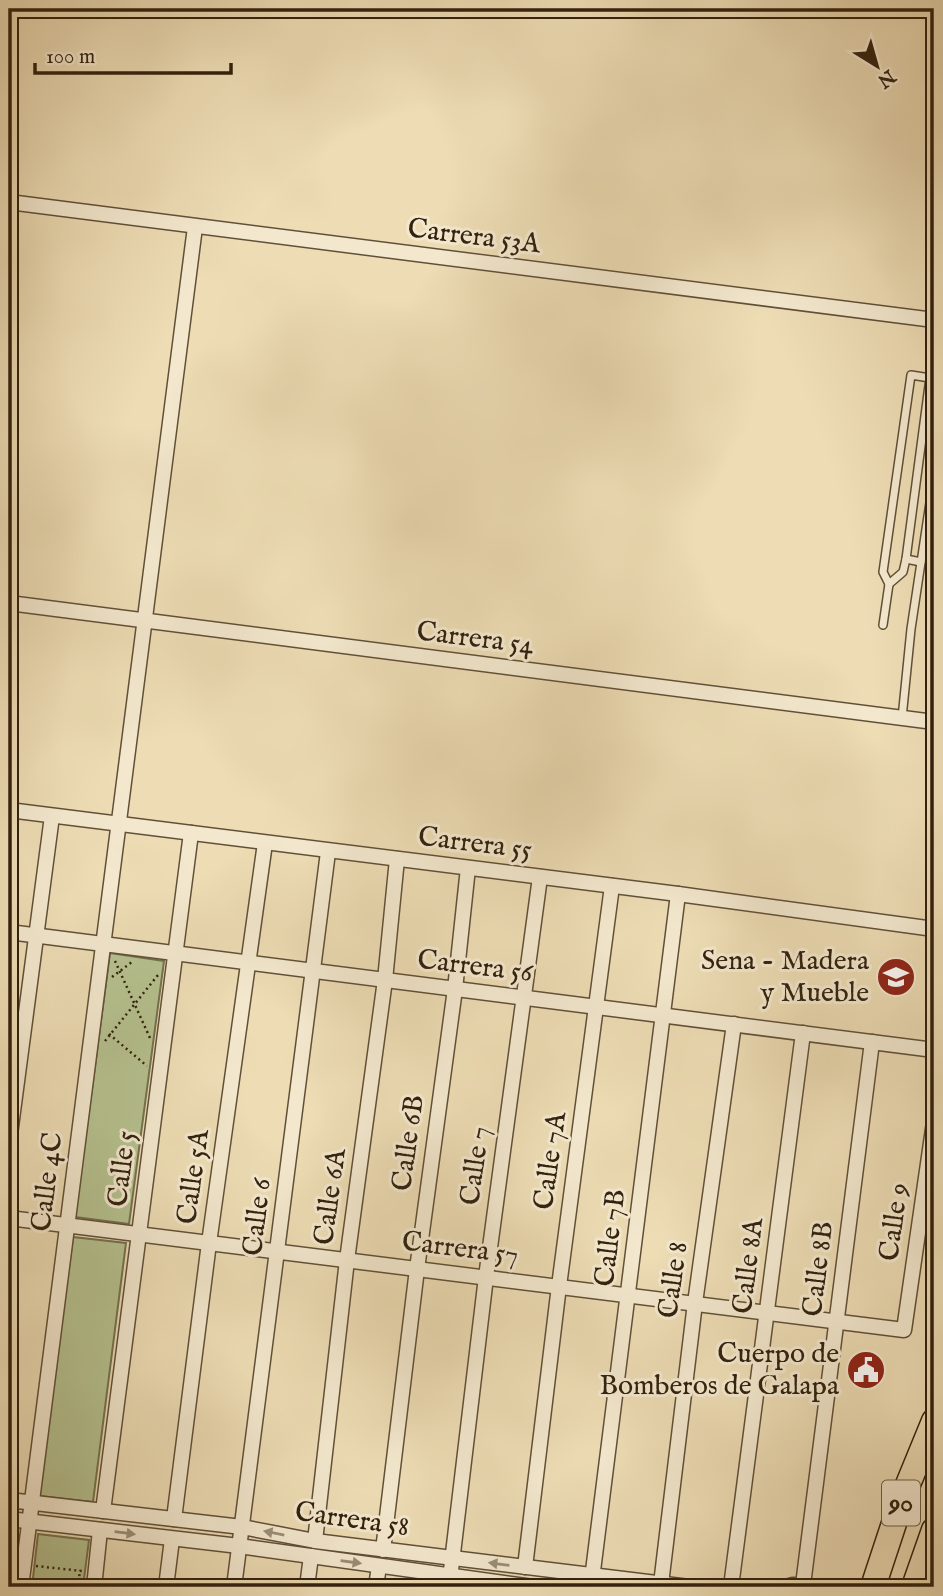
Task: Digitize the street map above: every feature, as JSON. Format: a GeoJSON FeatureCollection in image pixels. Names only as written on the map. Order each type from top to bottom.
{"type":"FeatureCollection","features":[{"type":"Feature","properties":{"kind":"highway","name":"90"},"geometry":{"type":"LineString","coordinates":[[873,1587],[902,1499],[934,1421]]}},
{"type":"Feature","properties":{"kind":"highway"},"geometry":{"type":"LineString","coordinates":[[856,1587],[866,1578],[889,1521],[902,1499]]}},
{"type":"Feature","properties":{"kind":"highway","name":"90"},"geometry":{"type":"LineString","coordinates":[[914,1587],[934,1530]]}},
{"type":"Feature","properties":{"kind":"street","name":"Carrera 53A"},"geometry":{"type":"LineString","coordinates":[[9,202],[934,320]]}},
{"type":"Feature","properties":{"kind":"street","name":"Calle 4C"},"geometry":{"type":"LineString","coordinates":[[21,1587],[195,227]]}},
{"type":"Feature","properties":{"kind":"street","name":"Carrera 54"},"geometry":{"type":"LineString","coordinates":[[9,603],[934,722]]}},
{"type":"Feature","properties":{"kind":"street","name":"Carrera 55"},"geometry":{"type":"LineString","coordinates":[[9,810],[934,929]]}},
{"type":"Feature","properties":{"kind":"street"},"geometry":{"type":"LineString","coordinates":[[9,1142],[52,816]]}},
{"type":"Feature","properties":{"kind":"street","name":"Calle 5"},"geometry":{"type":"LineString","coordinates":[[103,1511],[191,833]]}},
{"type":"Feature","properties":{"kind":"street","name":"Calle 5A"},"geometry":{"type":"LineString","coordinates":[[174,1518],[265,843]]}},
{"type":"Feature","properties":{"kind":"street","name":"Calle 6"},"geometry":{"type":"LineString","coordinates":[[234,1587],[328,852]]}},
{"type":"Feature","properties":{"kind":"street","name":"Calle 6A"},"geometry":{"type":"LineString","coordinates":[[315,1541],[347,1260],[385,980],[397,859]]}},
{"type":"Feature","properties":{"kind":"street","name":"Calle 6B"},"geometry":{"type":"LineString","coordinates":[[383,1550],[468,868]]}},
{"type":"Feature","properties":{"kind":"street","name":"Calle 7"},"geometry":{"type":"LineString","coordinates":[[449,1582],[454,1559],[486,1277],[540,877]]}},
{"type":"Feature","properties":{"kind":"street","name":"Calle 7A"},"geometry":{"type":"LineString","coordinates":[[525,1567],[612,886]]}},
{"type":"Feature","properties":{"kind":"street","name":"Calle 7B"},"geometry":{"type":"LineString","coordinates":[[592,1581],[678,894]]}},
{"type":"Feature","properties":{"kind":"street","name":"Carrera 56"},"geometry":{"type":"LineString","coordinates":[[9,932],[934,1050]]}},
{"type":"Feature","properties":{"kind":"street","name":"Calle 8"},"geometry":{"type":"LineString","coordinates":[[661,1584],[695,1303],[734,1024]]}},
{"type":"Feature","properties":{"kind":"street","name":"Calle 8A"},"geometry":{"type":"LineString","coordinates":[[731,1587],[803,1033]]}},
{"type":"Feature","properties":{"kind":"street","name":"Calle 8B"},"geometry":{"type":"LineString","coordinates":[[806,1586],[872,1042]]}},
{"type":"Feature","properties":{"kind":"street","name":"Calle 9"},"geometry":{"type":"LineString","coordinates":[[904,1329],[930,1185],[934,1122]]}},
{"type":"Feature","properties":{"kind":"street","name":"Carrera 57"},"geometry":{"type":"LineString","coordinates":[[9,1218],[904,1329]]}},
{"type":"Feature","properties":{"kind":"street","name":"Carrera 58"},"geometry":{"type":"LineString","coordinates":[[9,1500],[242,1527],[315,1541],[525,1567],[592,1581],[689,1587]]}},
{"type":"Feature","properties":{"kind":"street","name":"Carrera 58"},"geometry":{"type":"LineString","coordinates":[[9,1519],[311,1556],[379,1566],[449,1582],[523,1587]]}},
{"type":"Feature","properties":{"kind":"street"},"geometry":{"type":"LineString","coordinates":[[94,1587],[100,1530]]}},
{"type":"Feature","properties":{"kind":"street"},"geometry":{"type":"LineString","coordinates":[[166,1587],[172,1539]]}},
{"type":"Feature","properties":{"kind":"street"},"geometry":{"type":"LineString","coordinates":[[307,1587],[311,1556]]}},
{"type":"Feature","properties":{"kind":"street"},"geometry":{"type":"LineString","coordinates":[[376,1587],[379,1566]]}},
{"type":"Feature","properties":{"kind":"street"},"geometry":{"type":"LineString","coordinates":[[786,1587],[806,1586]]}},
{"type":"Feature","properties":{"kind":"lane"},"geometry":{"type":"LineString","coordinates":[[883,625],[889,584],[883,572],[911,375],[930,378],[906,559],[903,572],[889,584]]}},
{"type":"Feature","properties":{"kind":"lane"},"geometry":{"type":"LineString","coordinates":[[902,719],[908,649],[934,476]]}},
{"type":"Feature","properties":{"kind":"lane"},"geometry":{"type":"LineString","coordinates":[[906,559],[921,562]]}},
{"type":"Feature","properties":{"kind":"path"},"geometry":{"type":"LineString","coordinates":[[103,944],[121,970],[161,1070]]}},
{"type":"Feature","properties":{"kind":"path"},"geometry":{"type":"LineString","coordinates":[[98,987],[149,950]]}},
{"type":"Feature","properties":{"kind":"path"},"geometry":{"type":"LineString","coordinates":[[89,1062],[176,954]]}},
{"type":"Feature","properties":{"kind":"path"},"geometry":{"type":"LineString","coordinates":[[94,1022],[161,1070]]}},
{"type":"Feature","properties":{"kind":"path"},"geometry":{"type":"LineString","coordinates":[[24,1565],[95,1572]]}},
{"type":"Feature","properties":{"kind":"path"},"geometry":{"type":"LineString","coordinates":[[78,1587],[80,1570]]}},
{"type":"Feature","properties":{"kind":"green space"},"geometry":{"type":"Polygon","coordinates":[[[110,953],[164,961],[129,1224],[75,1217],[110,953]]]}},
{"type":"Feature","properties":{"kind":"green space"},"geometry":{"type":"Polygon","coordinates":[[[73,1237],[126,1243],[93,1502],[39,1496],[73,1237]]]}},
{"type":"Feature","properties":{"kind":"green space"},"geometry":{"type":"Polygon","coordinates":[[[38,1534],[89,1540],[83,1587],[32,1587],[38,1534]]]}},
{"type":"Feature","properties":{"kind":"place","name":"Sena - Madera y Mueble"},"geometry":{"type":"Point","coordinates":[896,977]}},
{"type":"Feature","properties":{"kind":"place","name":"Cuerpo de Bomberos de Galapa"},"geometry":{"type":"Point","coordinates":[866,1370]}}]}
